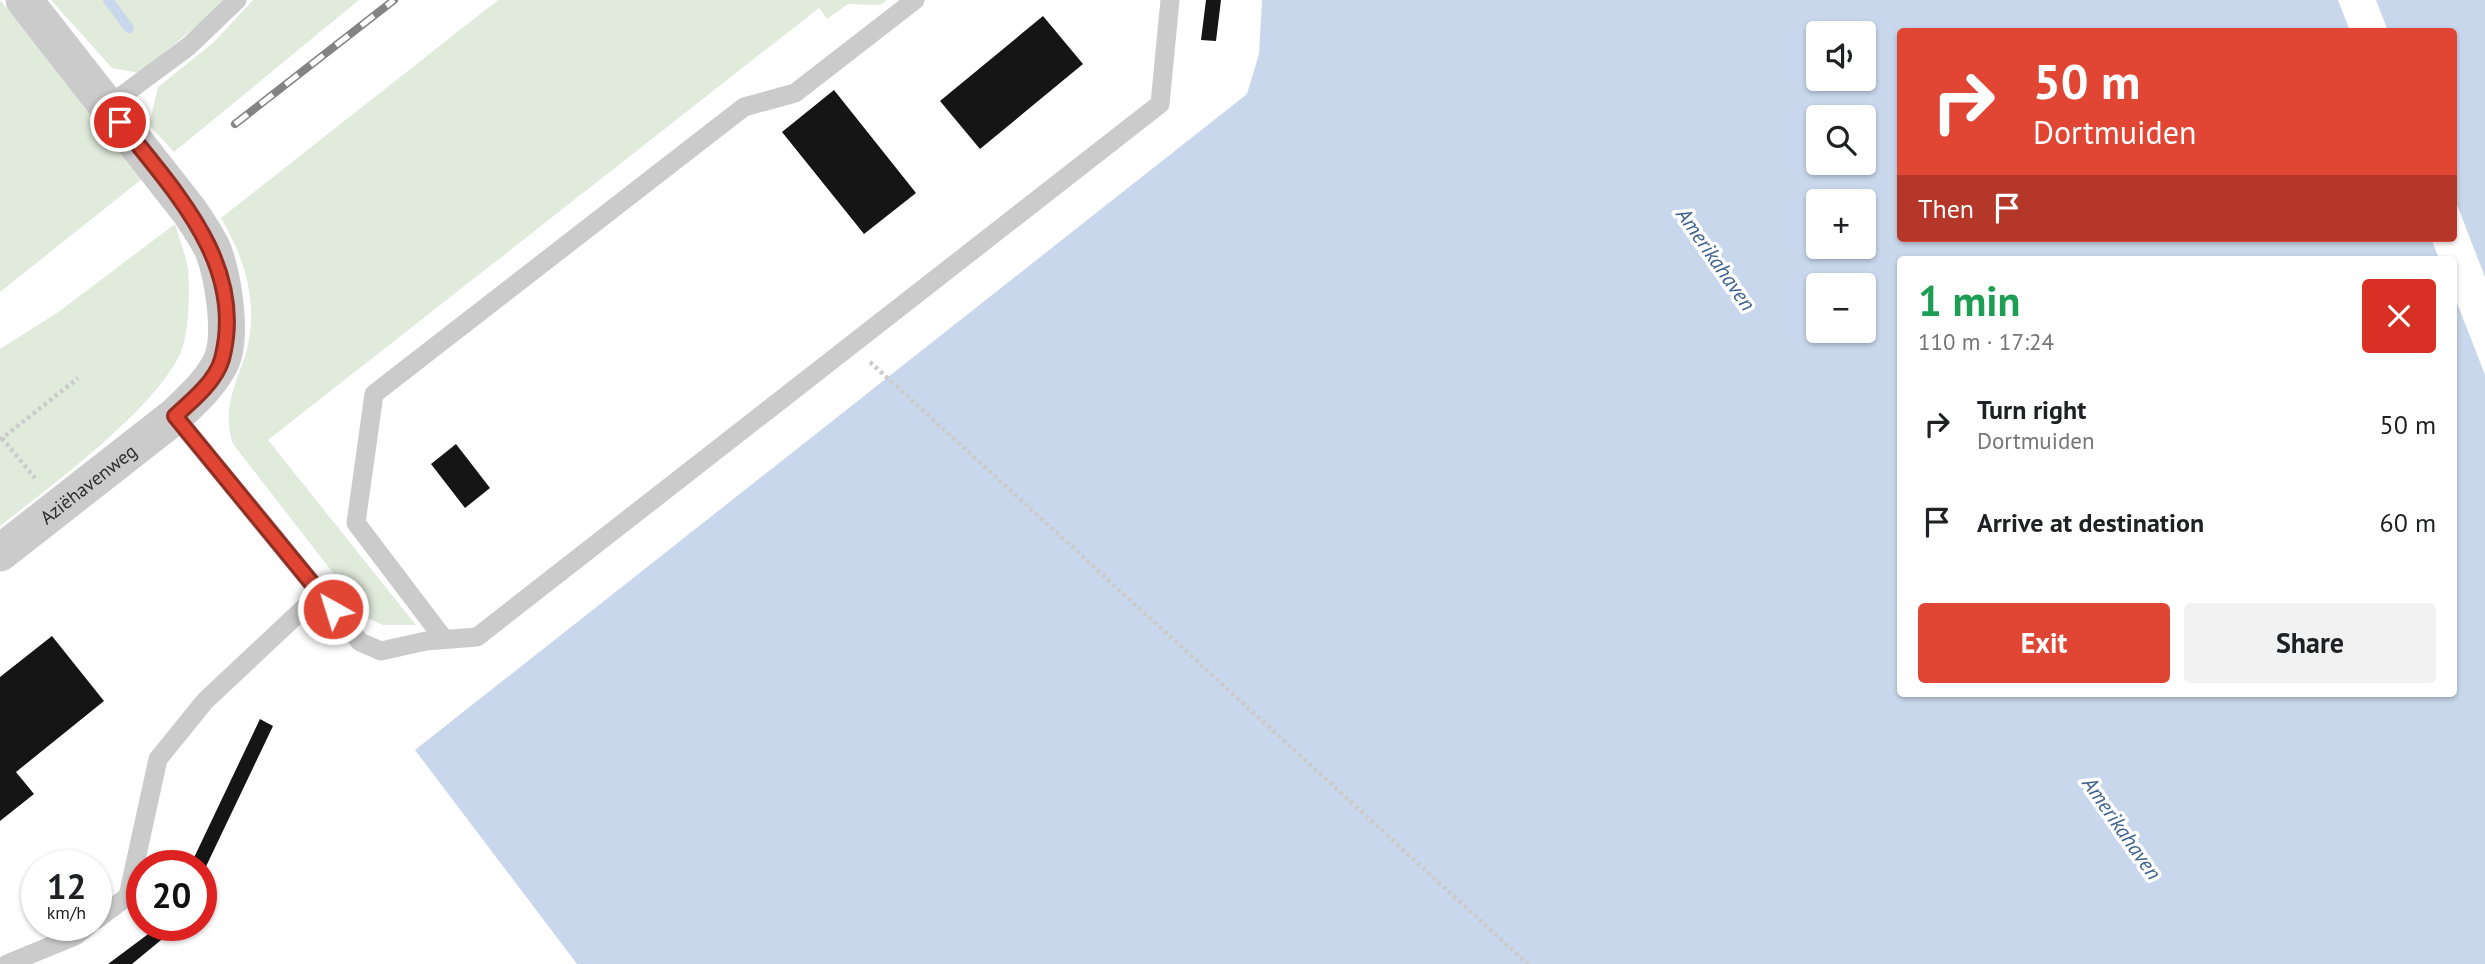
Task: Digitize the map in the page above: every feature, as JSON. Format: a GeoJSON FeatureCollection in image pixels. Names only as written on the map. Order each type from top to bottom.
{"type":"FeatureCollection","features":[{"type":"Feature","properties":{"kind":"street","name":"Aziëhavenweg"},"geometry":{"type":"LineString","coordinates":[[0,553],[175,416],[202,391],[222,360],[226,324],[222,282],[212,248],[190,212],[24,0]]}},
{"type":"Feature","properties":{"kind":"lane"},"geometry":{"type":"LineString","coordinates":[[108,106],[190,46],[237,0]]}},
{"type":"Feature","properties":{"kind":"lane"},"geometry":{"type":"LineString","coordinates":[[444,639],[356,523],[374,394],[744,107],[794,93],[915,0]]}},
{"type":"Feature","properties":{"kind":"lane"},"geometry":{"type":"LineString","coordinates":[[175,416],[360,642],[381,651],[444,639],[477,637],[1160,104],[1170,0]]}},
{"type":"Feature","properties":{"kind":"lane"},"geometry":{"type":"LineString","coordinates":[[112,908],[128,896],[158,759],[205,701],[320,593]]}},
{"type":"Feature","properties":{"kind":"lane"},"geometry":{"type":"LineString","coordinates":[[7,964],[63,941]]}},
{"type":"Feature","properties":{"kind":"path"},"geometry":{"type":"LineString","coordinates":[[860,353],[1528,964]]}},
{"type":"Feature","properties":{"kind":"path"},"geometry":{"type":"LineString","coordinates":[[58,508],[1,439],[78,378]]}},
{"type":"Feature","properties":{"kind":"green space"},"geometry":{"type":"Polygon","coordinates":[[[0,0],[142,179],[0,292],[0,0]]]}},
{"type":"Feature","properties":{"kind":"green space"},"geometry":{"type":"Polygon","coordinates":[[[51,0],[223,0],[209,16],[139,73],[112,68],[51,0]]]}},
{"type":"Feature","properties":{"kind":"green space"},"geometry":{"type":"Polygon","coordinates":[[[253,0],[359,0],[174,152],[149,125],[158,87],[213,43],[253,0]]]}},
{"type":"Feature","properties":{"kind":"green space"},"geometry":{"type":"Polygon","coordinates":[[[498,0],[887,0],[880,5],[848,4],[827,19],[819,8],[268,440],[416,625],[383,625],[368,618],[233,444],[229,410],[249,338],[251,302],[244,267],[221,218],[498,0]]]}},
{"type":"Feature","properties":{"kind":"green space"},"geometry":{"type":"Polygon","coordinates":[[[175,224],[186,258],[189,279],[187,325],[180,354],[167,376],[125,423],[0,526],[0,349],[57,313],[175,224]]]}},
{"type":"Feature","properties":{"kind":"water","name":"Amerikahaven"},"geometry":{"type":"Polygon","coordinates":[[[1262,0],[2338,0],[2349,28],[1897,28],[1897,242],[2433,242],[2438,256],[1897,256],[1897,697],[2457,697],[2457,303],[2485,375],[2485,964],[577,964],[415,750],[1247,94],[1259,54],[1262,0]]]}},
{"type":"Feature","properties":{"kind":"water"},"geometry":{"type":"Polygon","coordinates":[[[2376,0],[2485,0],[2485,277],[2457,205],[2457,28],[2387,28],[2376,0]]]}},
{"type":"Feature","properties":{"kind":"building"},"geometry":{"type":"Polygon","coordinates":[[[1206,0],[1221,0],[1216,41],[1201,40],[1206,0]]]}},
{"type":"Feature","properties":{"kind":"building"},"geometry":{"type":"Polygon","coordinates":[[[1043,16],[1083,64],[980,149],[940,101],[1043,16]]]}},
{"type":"Feature","properties":{"kind":"building"},"geometry":{"type":"Polygon","coordinates":[[[834,90],[916,193],[864,234],[782,132],[834,90]]]}},
{"type":"Feature","properties":{"kind":"building"},"geometry":{"type":"Polygon","coordinates":[[[456,444],[490,488],[465,508],[431,464],[456,444]]]}},
{"type":"Feature","properties":{"kind":"building"},"geometry":{"type":"Polygon","coordinates":[[[52,636],[104,701],[16,772],[34,794],[0,821],[0,677],[52,636]]]}},
{"type":"Feature","properties":{"kind":"building"},"geometry":{"type":"Polygon","coordinates":[[[260,719],[273,726],[214,850],[198,850],[260,719]]]}},
{"type":"Feature","properties":{"kind":"building"},"geometry":{"type":"Polygon","coordinates":[[[139,941],[160,941],[132,964],[108,964],[139,941]]]}},
{"type":"Feature","properties":{"kind":"waterway"},"geometry":{"type":"LineString","coordinates":[[108,0],[129,28]]}},
{"type":"Feature","properties":{"kind":"railway"},"geometry":{"type":"LineString","coordinates":[[235,124],[394,0]]}},
{"type":"Feature","properties":{"kind":"route"},"geometry":{"type":"LineString","coordinates":[[120,122],[190,212],[212,248],[222,282],[226,324],[222,360],[202,391],[175,416],[333,609]]}}]}
